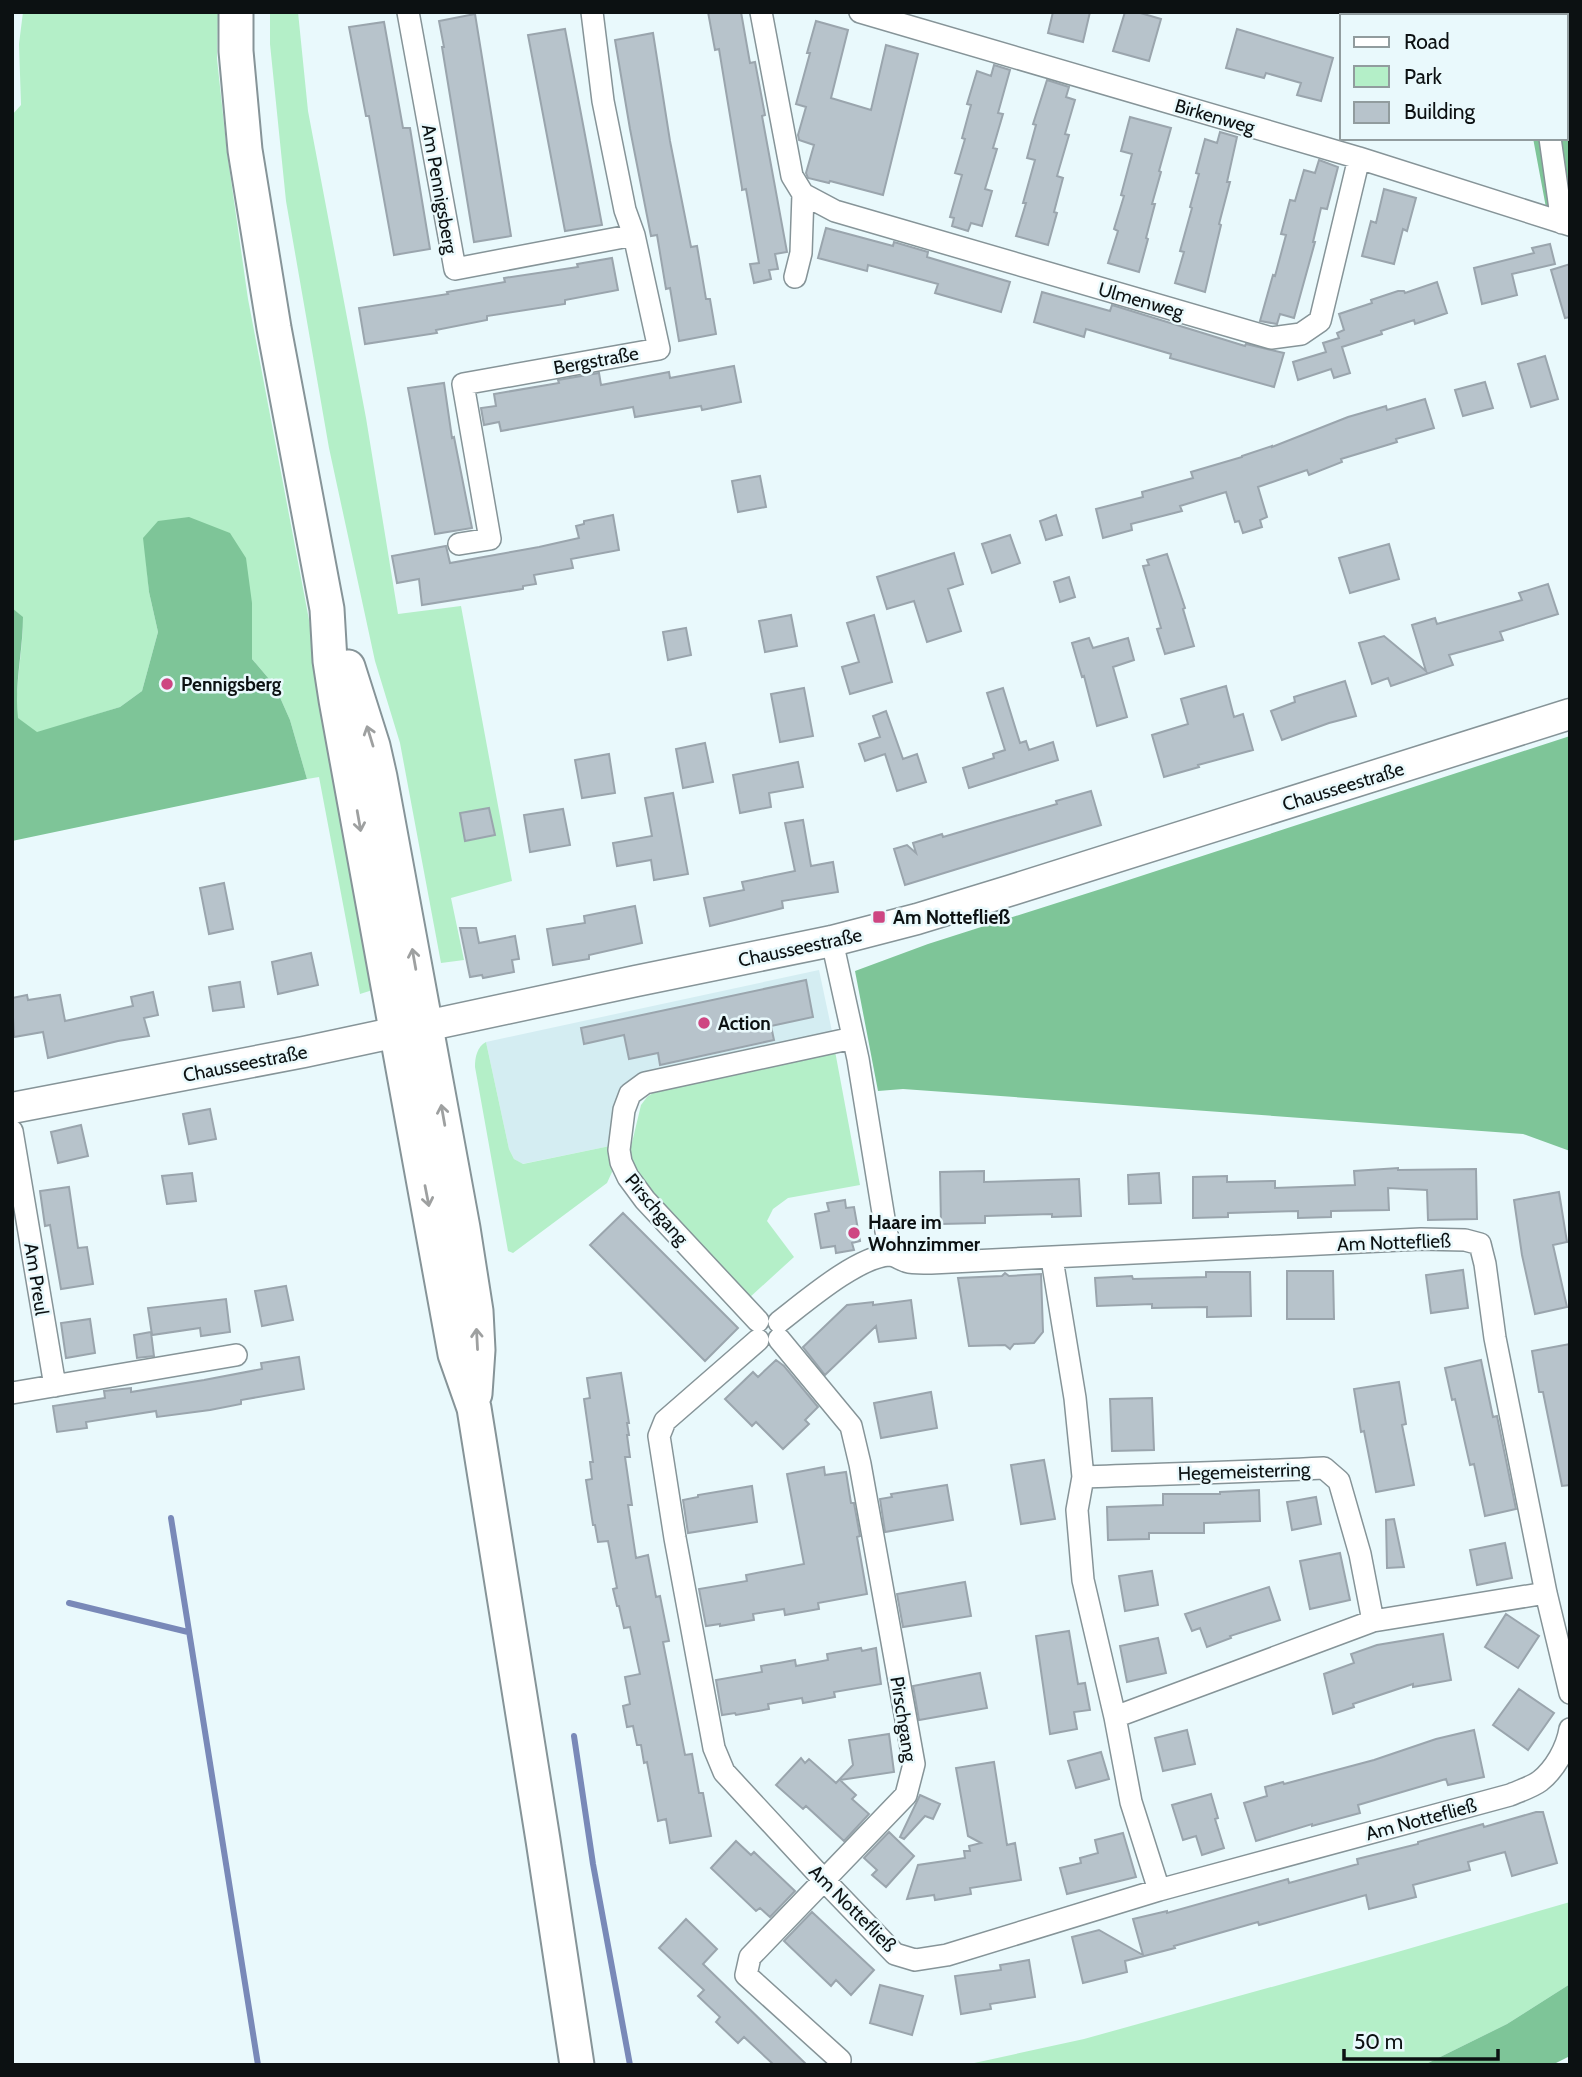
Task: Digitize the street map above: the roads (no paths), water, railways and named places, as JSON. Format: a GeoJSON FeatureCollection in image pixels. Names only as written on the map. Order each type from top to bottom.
{"type":"FeatureCollection","features":[{"type":"Feature","properties":{"kind":"main road"},"geometry":{"type":"LineString","coordinates":[[236,12],[236,51],[245,150],[274,328],[327,609],[330,661],[336,700],[411,1030],[463,1228],[476,1311],[478,1350],[474,1408],[577,2065]]}},
{"type":"Feature","properties":{"kind":"main road","name":"Chausseestraße"},"geometry":{"type":"LineString","coordinates":[[12,1108],[304,1052],[832,942],[917,919],[1570,714]]}},
{"type":"Feature","properties":{"kind":"street","name":"Am Pennigsberg"},"geometry":{"type":"LineString","coordinates":[[408,12],[455,268],[634,235]]}},
{"type":"Feature","properties":{"kind":"street","name":"Bergstraße"},"geometry":{"type":"LineString","coordinates":[[459,544],[490,539],[463,384],[659,349],[634,235],[625,210],[603,101],[592,12]]}},
{"type":"Feature","properties":{"kind":"street"},"geometry":{"type":"LineString","coordinates":[[761,12],[792,176],[803,194],[802,253],[795,277]]}},
{"type":"Feature","properties":{"kind":"street","name":"Birkenweg"},"geometry":{"type":"LineString","coordinates":[[859,12],[1359,158],[1566,224]]}},
{"type":"Feature","properties":{"kind":"street"},"geometry":{"type":"LineString","coordinates":[[1550,140],[1566,224]]}},
{"type":"Feature","properties":{"kind":"street","name":"Ulmenweg"},"geometry":{"type":"LineString","coordinates":[[803,194],[835,211],[1271,338],[1301,334],[1320,321],[1359,158]]}},
{"type":"Feature","properties":{"kind":"street"},"geometry":{"type":"LineString","coordinates":[[832,942],[853,1038],[886,1231],[893,1255]]}},
{"type":"Feature","properties":{"kind":"street","name":"Pirschgang"},"geometry":{"type":"LineString","coordinates":[[839,2065],[840,2060],[746,1975],[750,1956],[906,1795],[914,1764],[851,1426],[768,1331],[645,1200],[628,1177],[621,1162],[620,1150],[624,1110],[630,1094],[645,1083],[853,1038]]}},
{"type":"Feature","properties":{"kind":"street","name":"Am Preul"},"geometry":{"type":"LineString","coordinates":[[12,1131],[55,1386]]}},
{"type":"Feature","properties":{"kind":"street","name":"Am Nottefließ"},"geometry":{"type":"LineString","coordinates":[[1570,1693],[1546,1594],[1495,1338],[1480,1244],[1465,1240],[1421,1239],[931,1263],[906,1262],[893,1255],[877,1257],[864,1262],[825,1287],[768,1331],[665,1420],[659,1436],[714,1748],[724,1772],[895,1954],[915,1960],[947,1955],[1159,1890],[1510,1795],[1539,1782],[1557,1763],[1570,1729]]}},
{"type":"Feature","properties":{"kind":"street"},"geometry":{"type":"LineString","coordinates":[[1052,1259],[1076,1398],[1083,1477],[1077,1510],[1083,1580],[1115,1717],[1131,1802],[1159,1890]]}},
{"type":"Feature","properties":{"kind":"street"},"geometry":{"type":"LineString","coordinates":[[12,1393],[236,1356]]}},
{"type":"Feature","properties":{"kind":"street","name":"Hegemeisterring"},"geometry":{"type":"LineString","coordinates":[[1083,1477],[1220,1474],[1324,1468],[1339,1481],[1360,1555],[1373,1621]]}},
{"type":"Feature","properties":{"kind":"street"},"geometry":{"type":"LineString","coordinates":[[1115,1717],[1373,1621],[1546,1594]]}},
{"type":"Feature","properties":{"kind":"waterway"},"geometry":{"type":"LineString","coordinates":[[171,1518],[258,2065]]}},
{"type":"Feature","properties":{"kind":"waterway"},"geometry":{"type":"LineString","coordinates":[[69,1603],[188,1632]]}},
{"type":"Feature","properties":{"kind":"waterway"},"geometry":{"type":"LineString","coordinates":[[574,1736],[593,1864],[630,2065]]}},
{"type":"Feature","properties":{"kind":"place","name":"Pennigsberg"},"geometry":{"type":"Point","coordinates":[167,684]}},
{"type":"Feature","properties":{"kind":"place","name":"Am Nottefließ"},"geometry":{"type":"Point","coordinates":[879,917]}},
{"type":"Feature","properties":{"kind":"place","name":"Action"},"geometry":{"type":"Point","coordinates":[704,1023]}},
{"type":"Feature","properties":{"kind":"place","name":"Haare im Wohnzimmer"},"geometry":{"type":"Point","coordinates":[854,1233]}}]}
